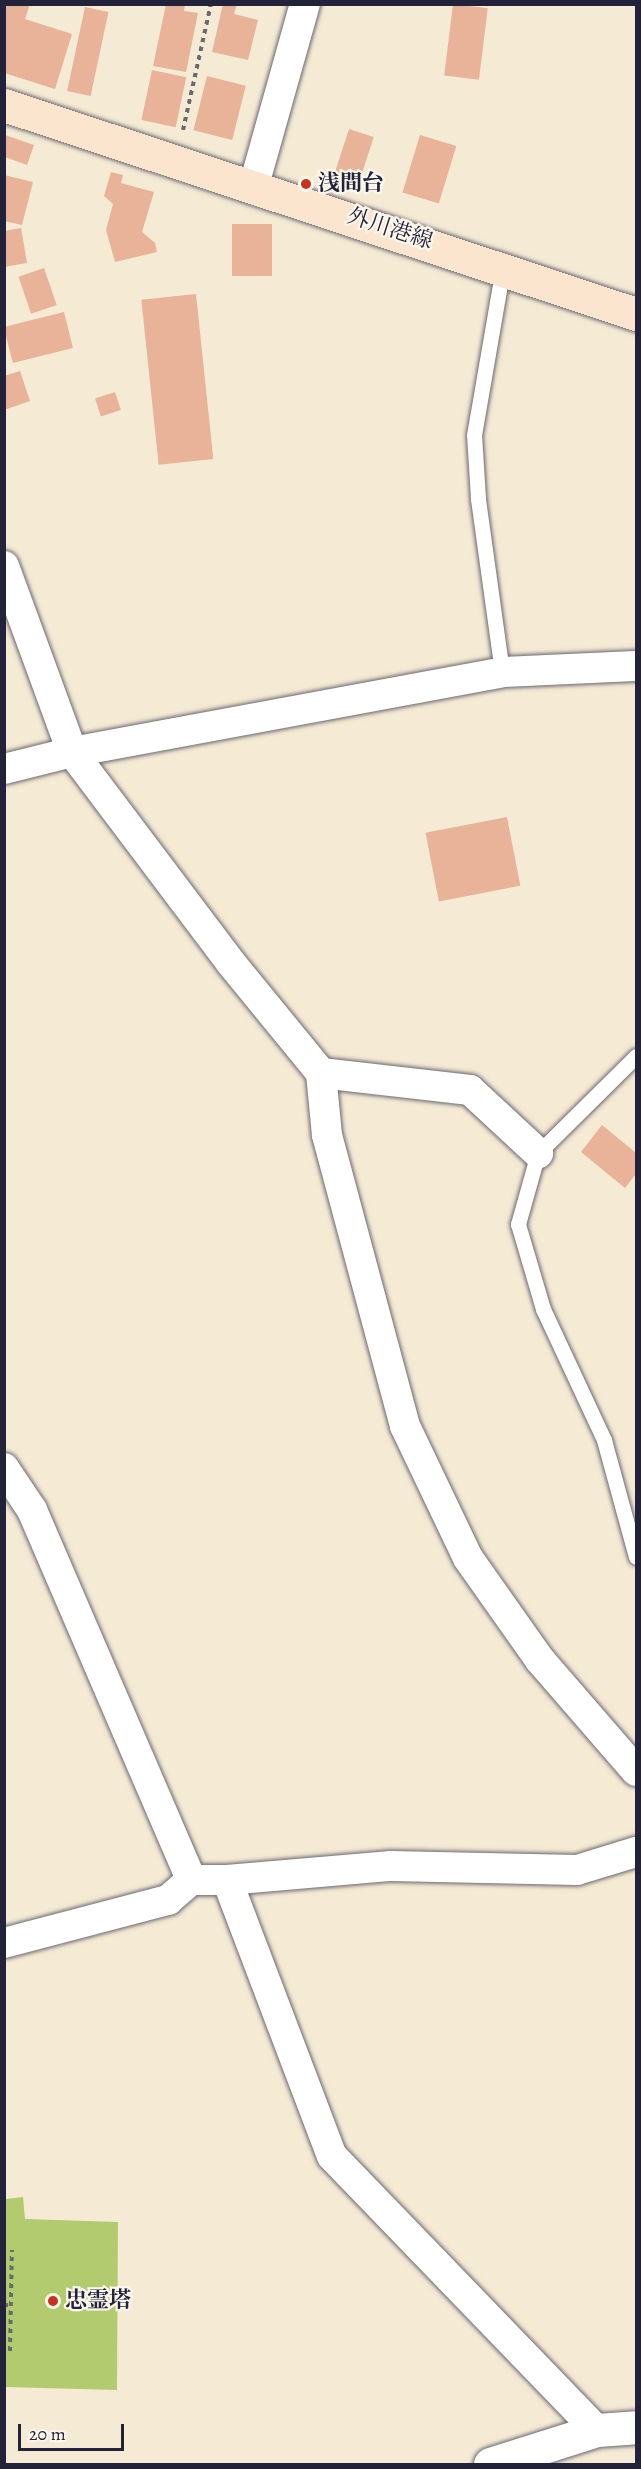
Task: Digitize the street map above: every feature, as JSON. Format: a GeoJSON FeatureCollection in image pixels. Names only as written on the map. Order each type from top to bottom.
{"type":"FeatureCollection","features":[{"type":"Feature","properties":{"kind":"main road","name":"外川港線"},"geometry":{"type":"LineString","coordinates":[[4,105],[503,267],[636,314]]}},
{"type":"Feature","properties":{"kind":"street"},"geometry":{"type":"LineString","coordinates":[[254,185],[305,4]]}},
{"type":"Feature","properties":{"kind":"street"},"geometry":{"type":"LineString","coordinates":[[4,566],[72,752],[231,963],[321,1073],[327,1135],[405,1426],[468,1558],[540,1660],[636,1772]]}},
{"type":"Feature","properties":{"kind":"street"},"geometry":{"type":"LineString","coordinates":[[4,769],[72,752],[502,672],[636,666]]}},
{"type":"Feature","properties":{"kind":"street"},"geometry":{"type":"LineString","coordinates":[[321,1073],[470,1090],[538,1153]]}},
{"type":"Feature","properties":{"kind":"street"},"geometry":{"type":"LineString","coordinates":[[4,1468],[32,1510],[191,1880]]}},
{"type":"Feature","properties":{"kind":"street"},"geometry":{"type":"LineString","coordinates":[[4,1943],[168,1900],[191,1880],[227,1880],[392,1866],[577,1870],[636,1852]]}},
{"type":"Feature","properties":{"kind":"street"},"geometry":{"type":"LineString","coordinates":[[227,1880],[332,2156],[597,2430]]}},
{"type":"Feature","properties":{"kind":"street"},"geometry":{"type":"LineString","coordinates":[[490,2464],[597,2430],[636,2427]]}},
{"type":"Feature","properties":{"kind":"lane"},"geometry":{"type":"LineString","coordinates":[[502,672],[478,498],[474,435],[503,267]]}},
{"type":"Feature","properties":{"kind":"lane"},"geometry":{"type":"LineString","coordinates":[[636,1056],[538,1153],[518,1224],[543,1309],[604,1440],[636,1557]]}},
{"type":"Feature","properties":{"kind":"path"},"geometry":{"type":"LineString","coordinates":[[176,160],[210,4]]}},
{"type":"Feature","properties":{"kind":"path"},"geometry":{"type":"LineString","coordinates":[[10,2351],[12,2250]]}},
{"type":"Feature","properties":{"kind":"path"},"geometry":{"type":"LineString","coordinates":[[4,2305],[11,2305]]}},
{"type":"Feature","properties":{"kind":"green space"},"geometry":{"type":"Polygon","coordinates":[[[23,2197],[25,2219],[118,2222],[117,2390],[5,2387],[5,2199],[23,2197]]]}},
{"type":"Feature","properties":{"kind":"building"},"geometry":{"type":"Polygon","coordinates":[[[4,4],[30,4],[25,19],[72,34],[55,89],[4,73],[4,4]]]}},
{"type":"Feature","properties":{"kind":"building"},"geometry":{"type":"Polygon","coordinates":[[[166,4],[185,4],[184,11],[198,13],[186,72],[153,66],[166,4]]]}},
{"type":"Feature","properties":{"kind":"building"},"geometry":{"type":"Polygon","coordinates":[[[223,4],[237,4],[234,14],[258,20],[248,60],[212,52],[223,4]]]}},
{"type":"Feature","properties":{"kind":"building"},"geometry":{"type":"Polygon","coordinates":[[[453,4],[488,8],[479,80],[444,75],[453,4]]]}},
{"type":"Feature","properties":{"kind":"building"},"geometry":{"type":"Polygon","coordinates":[[[85,7],[108,12],[91,96],[67,91],[85,7]]]}},
{"type":"Feature","properties":{"kind":"building"},"geometry":{"type":"Polygon","coordinates":[[[152,70],[186,77],[176,127],[141,120],[152,70]]]}},
{"type":"Feature","properties":{"kind":"building"},"geometry":{"type":"Polygon","coordinates":[[[207,76],[246,86],[232,140],[193,130],[207,76]]]}},
{"type":"Feature","properties":{"kind":"building"},"geometry":{"type":"Polygon","coordinates":[[[349,129],[374,137],[356,191],[331,183],[349,129]]]}},
{"type":"Feature","properties":{"kind":"building"},"geometry":{"type":"Polygon","coordinates":[[[5,135],[34,145],[27,165],[5,157],[5,135]]]}},
{"type":"Feature","properties":{"kind":"building"},"geometry":{"type":"Polygon","coordinates":[[[420,135],[456,146],[439,203],[402,192],[420,135]]]}},
{"type":"Feature","properties":{"kind":"building"},"geometry":{"type":"Polygon","coordinates":[[[111,172],[123,175],[121,183],[154,192],[142,232],[155,243],[157,252],[115,262],[106,230],[113,204],[104,196],[111,172]]]}},
{"type":"Feature","properties":{"kind":"building"},"geometry":{"type":"Polygon","coordinates":[[[4,175],[33,182],[22,225],[4,221],[4,175]]]}},
{"type":"Feature","properties":{"kind":"building"},"geometry":{"type":"Polygon","coordinates":[[[232,224],[272,224],[272,276],[232,276],[232,224]]]}},
{"type":"Feature","properties":{"kind":"building"},"geometry":{"type":"Polygon","coordinates":[[[21,228],[27,263],[4,267],[4,231],[21,228]]]}},
{"type":"Feature","properties":{"kind":"building"},"geometry":{"type":"Polygon","coordinates":[[[44,268],[57,305],[31,314],[18,277],[44,268]]]}},
{"type":"Feature","properties":{"kind":"building"},"geometry":{"type":"Polygon","coordinates":[[[196,294],[213,459],[159,465],[141,300],[196,294]]]}},
{"type":"Feature","properties":{"kind":"building"},"geometry":{"type":"Polygon","coordinates":[[[64,312],[73,348],[13,363],[4,327],[64,312]]]}},
{"type":"Feature","properties":{"kind":"building"},"geometry":{"type":"Polygon","coordinates":[[[20,371],[30,401],[4,410],[4,376],[20,371]]]}},
{"type":"Feature","properties":{"kind":"building"},"geometry":{"type":"Polygon","coordinates":[[[115,392],[121,410],[101,417],[95,398],[115,392]]]}},
{"type":"Feature","properties":{"kind":"building"},"geometry":{"type":"Polygon","coordinates":[[[507,817],[520,886],[439,902],[426,833],[507,817]]]}},
{"type":"Feature","properties":{"kind":"building"},"geometry":{"type":"Polygon","coordinates":[[[602,1125],[636,1153],[636,1174],[625,1188],[581,1152],[602,1125]]]}},
{"type":"Feature","properties":{"kind":"place","name":"浅間台"},"geometry":{"type":"Point","coordinates":[306,184]}},
{"type":"Feature","properties":{"kind":"place","name":"忠霊塔"},"geometry":{"type":"Point","coordinates":[53,2301]}}]}
